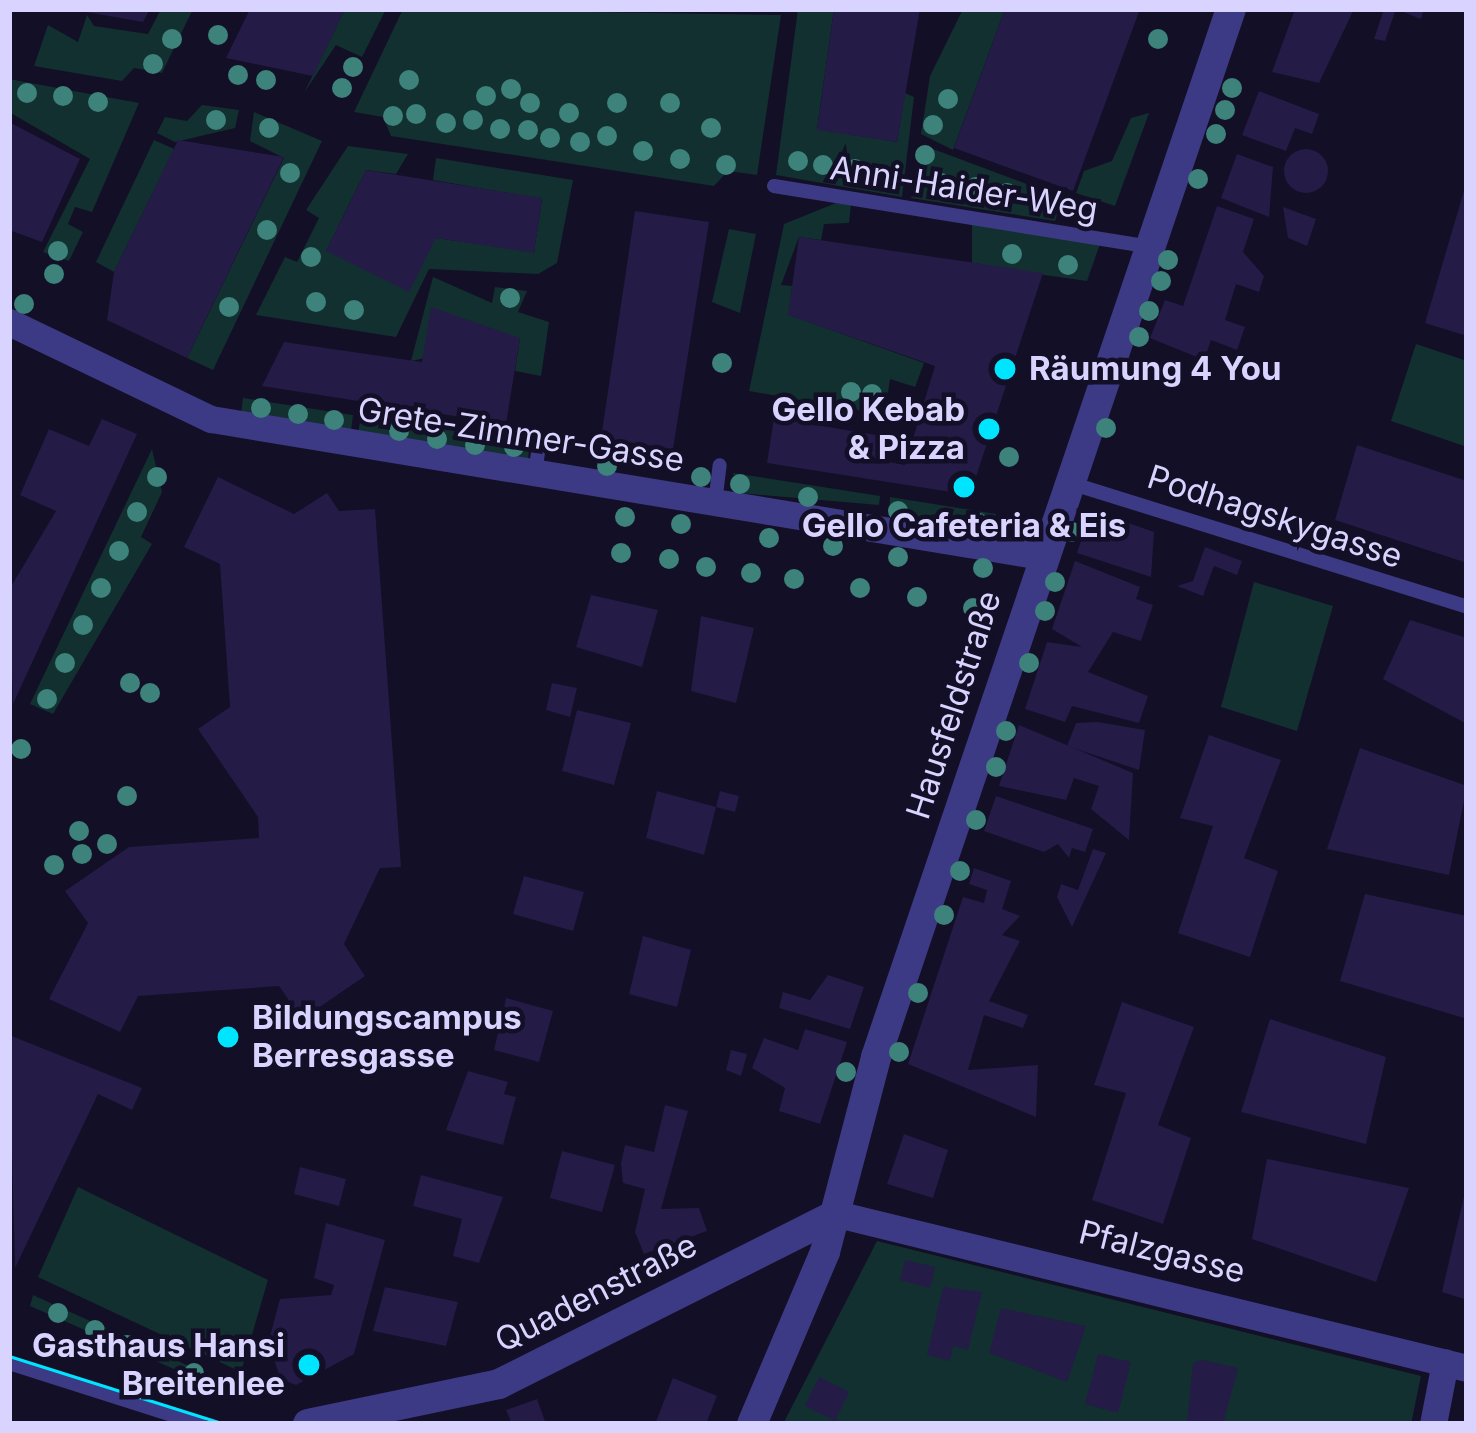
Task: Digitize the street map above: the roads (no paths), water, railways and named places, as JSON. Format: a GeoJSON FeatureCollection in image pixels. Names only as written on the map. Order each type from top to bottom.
{"type":"FeatureCollection","features":[{"type":"Feature","properties":{"kind":"street","name":"Hausfeldstraße"},"geometry":{"type":"LineString","coordinates":[[752,1424],[837,1214],[876,1057],[1144,246],[1231,9]]}},
{"type":"Feature","properties":{"kind":"street","name":"Grete-Zimmer-Gasse"},"geometry":{"type":"LineString","coordinates":[[9,322],[212,419],[1041,556]]}},
{"type":"Feature","properties":{"kind":"street","name":"Pfalzgasse"},"geometry":{"type":"LineString","coordinates":[[837,1214],[1456,1365]]}},
{"type":"Feature","properties":{"kind":"street","name":"Quadenstraße"},"geometry":{"type":"LineString","coordinates":[[308,1424],[499,1384],[837,1214]]}},
{"type":"Feature","properties":{"kind":"street"},"geometry":{"type":"LineString","coordinates":[[1432,1424],[1456,1365]]}},
{"type":"Feature","properties":{"kind":"lane","name":"Anni-Haider-Weg"},"geometry":{"type":"LineString","coordinates":[[774,186],[1144,246]]}},
{"type":"Feature","properties":{"kind":"lane"},"geometry":{"type":"LineString","coordinates":[[535,473],[540,437]]}},
{"type":"Feature","properties":{"kind":"lane"},"geometry":{"type":"LineString","coordinates":[[715,502],[720,465]]}},
{"type":"Feature","properties":{"kind":"lane","name":"Podhagskygasse"},"geometry":{"type":"LineString","coordinates":[[1066,482],[1467,607]]}},
{"type":"Feature","properties":{"kind":"lane"},"geometry":{"type":"LineString","coordinates":[[9,1363],[200,1424]]}},
{"type":"Feature","properties":{"kind":"tram line"},"geometry":{"type":"LineString","coordinates":[[9,1356],[225,1424]]}},
{"type":"Feature","properties":{"kind":"place","name":"Räumung 4 You"},"geometry":{"type":"Point","coordinates":[1005,369]}},
{"type":"Feature","properties":{"kind":"place","name":"Gello Kebab & Pizza"},"geometry":{"type":"Point","coordinates":[989,429]}},
{"type":"Feature","properties":{"kind":"place","name":"Gello Cafeteria & Eis"},"geometry":{"type":"Point","coordinates":[964,487]}},
{"type":"Feature","properties":{"kind":"place","name":"Bildungscampus Berresgasse"},"geometry":{"type":"Point","coordinates":[228,1037]}},
{"type":"Feature","properties":{"kind":"place","name":"Gasthaus Hansi Breitenlee"},"geometry":{"type":"Point","coordinates":[309,1365]}}]}
